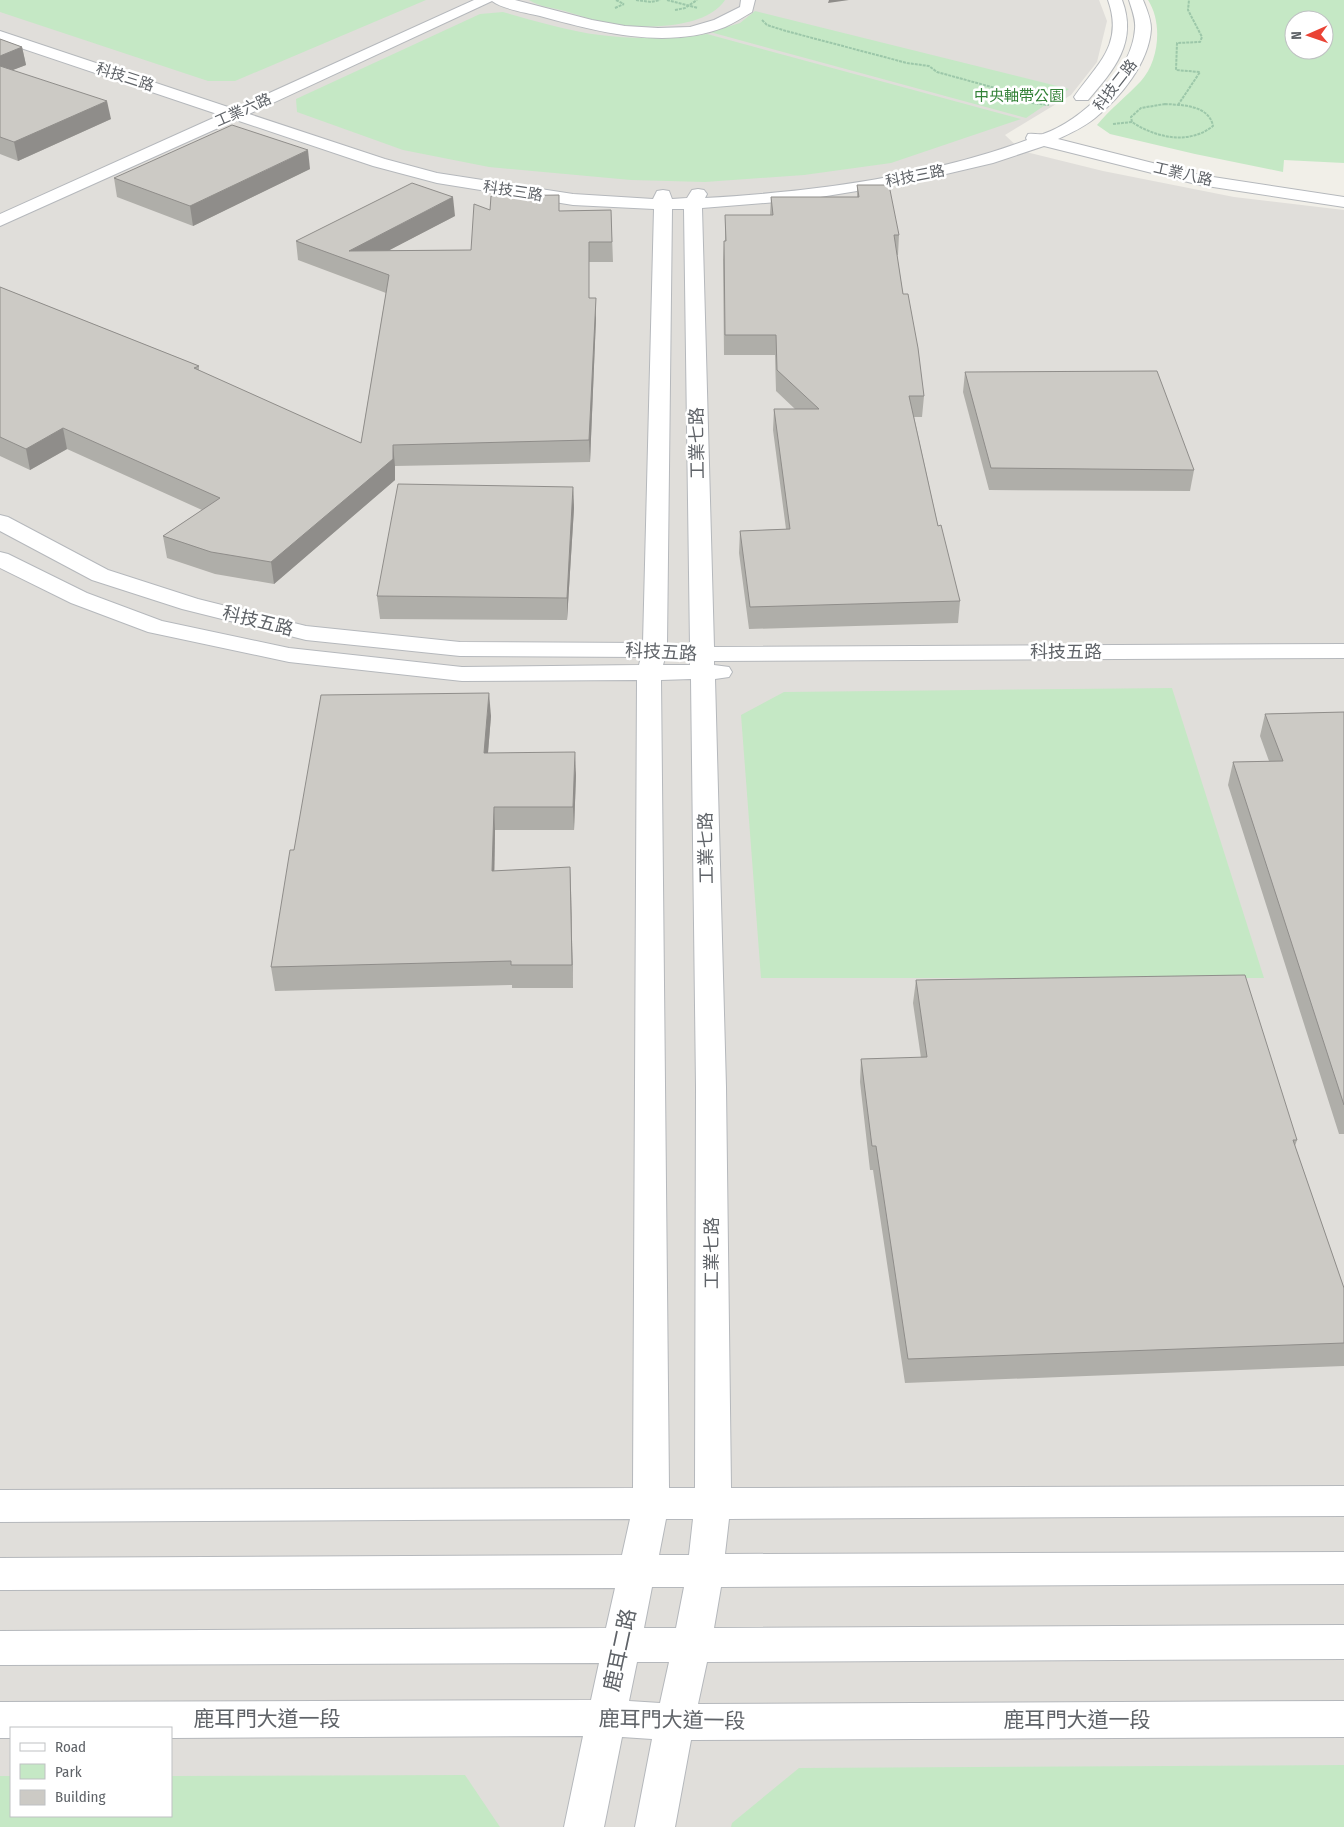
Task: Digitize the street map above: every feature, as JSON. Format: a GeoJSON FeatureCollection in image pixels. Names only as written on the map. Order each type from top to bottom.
{"type":"FeatureCollection","features":[{"type":"Feature","properties":{"kind":"street"},"geometry":{"type":"LineString","coordinates":[[311,63],[456,0]]}},
{"type":"Feature","properties":{"kind":"street","name":"工業六路"},"geometry":{"type":"LineString","coordinates":[[251,107],[486,0]]}},
{"type":"Feature","properties":{"kind":"street"},"geometry":{"type":"LineString","coordinates":[[499,0],[591,26],[622,32],[655,33],[695,30],[732,20],[747,9],[748,0]]}},
{"type":"Feature","properties":{"kind":"street","name":"科技二路"},"geometry":{"type":"LineString","coordinates":[[1044,133],[1074,106],[1102,75],[1113,56],[1122,34],[1120,10],[1115,0]]}},
{"type":"Feature","properties":{"kind":"street","name":"科技二路"},"geometry":{"type":"LineString","coordinates":[[1044,133],[1093,113],[1123,79],[1137,57],[1144,32],[1141,9],[1136,0]]}},
{"type":"Feature","properties":{"kind":"street","name":"科技三路"},"geometry":{"type":"LineString","coordinates":[[0,26],[136,71],[231,106],[347,153],[418,174],[552,197],[615,203],[792,195],[872,184],[950,170],[1044,133]]}},
{"type":"Feature","properties":{"kind":"street","name":"科技三路"},"geometry":{"type":"LineString","coordinates":[[0,36],[211,106],[251,107],[360,146],[429,167],[558,189],[663,200]]}},
{"type":"Feature","properties":{"kind":"street","name":"工業六路"},"geometry":{"type":"LineString","coordinates":[[189,117],[211,106]]}},
{"type":"Feature","properties":{"kind":"street","name":"工業六路"},"geometry":{"type":"LineString","coordinates":[[0,221],[231,106]]}},
{"type":"Feature","properties":{"kind":"street","name":"工業八路"},"geometry":{"type":"LineString","coordinates":[[1044,133],[1204,166],[1344,187]]}},
{"type":"Feature","properties":{"kind":"street","name":"工業八路"},"geometry":{"type":"LineString","coordinates":[[1044,133],[1200,180],[1344,202]]}},
{"type":"Feature","properties":{"kind":"street","name":"工業七路"},"geometry":{"type":"LineString","coordinates":[[696,199],[702,663],[711,1087],[713,1504]]}},
{"type":"Feature","properties":{"kind":"street"},"geometry":{"type":"LineString","coordinates":[[651,1503],[652,661],[663,200]]}},
{"type":"Feature","properties":{"kind":"street","name":"科技五路"},"geometry":{"type":"LineString","coordinates":[[0,522],[100,575],[190,604],[306,633],[460,649],[702,663],[1344,668]]}},
{"type":"Feature","properties":{"kind":"street","name":"科技五路"},"geometry":{"type":"LineString","coordinates":[[0,559],[79,598],[156,627],[289,655],[462,674],[652,661]]}},
{"type":"Feature","properties":{"kind":"street","name":"科技五路"},"geometry":{"type":"LineString","coordinates":[[702,663],[1344,651]]}},
{"type":"Feature","properties":{"kind":"street"},"geometry":{"type":"LineString","coordinates":[[0,1506],[1344,1501]]}},
{"type":"Feature","properties":{"kind":"street","name":"鹿耳二路"},"geometry":{"type":"LineString","coordinates":[[584,1827],[651,1503]]}},
{"type":"Feature","properties":{"kind":"street"},"geometry":{"type":"LineString","coordinates":[[655,1827],[692,1646],[705,1571],[713,1504]]}},
{"type":"Feature","properties":{"kind":"street"},"geometry":{"type":"LineString","coordinates":[[0,1574],[1344,1568]]}},
{"type":"Feature","properties":{"kind":"street"},"geometry":{"type":"LineString","coordinates":[[0,1648],[1344,1642]]}},
{"type":"Feature","properties":{"kind":"street","name":"鹿耳門大道一段"},"geometry":{"type":"LineString","coordinates":[[0,1720],[606,1718],[675,1722],[1344,1719]]}},
{"type":"Feature","properties":{"kind":"path"},"geometry":{"type":"LineString","coordinates":[[616,0],[624,4]]}},
{"type":"Feature","properties":{"kind":"path"},"geometry":{"type":"LineString","coordinates":[[636,0],[651,2],[660,0]]}},
{"type":"Feature","properties":{"kind":"path"},"geometry":{"type":"LineString","coordinates":[[672,11],[685,8],[697,0]]}},
{"type":"Feature","properties":{"kind":"path"},"geometry":{"type":"LineString","coordinates":[[1178,105],[1200,72],[1176,70],[1177,43],[1200,42],[1202,37],[1188,10],[1189,0]]}},
{"type":"Feature","properties":{"kind":"path"},"geometry":{"type":"LineString","coordinates":[[614,8],[623,10]]}},
{"type":"Feature","properties":{"kind":"path"},"geometry":{"type":"LineString","coordinates":[[756,19],[762,20],[767,26],[907,63],[929,66],[937,72],[1006,91],[1032,103],[1049,105]]}},
{"type":"Feature","properties":{"kind":"path"},"geometry":{"type":"LineString","coordinates":[[1110,124],[1132,122],[1149,132],[1176,137],[1200,134],[1209,131],[1213,126],[1210,116],[1196,109],[1165,104],[1141,108],[1134,112],[1131,117],[1132,122]]}},
{"type":"Feature","properties":{"kind":"shaded area"},"geometry":{"type":"Polygon","coordinates":[[[0,0],[1099,0],[1107,21],[1097,62],[1071,95],[1005,135],[1022,151],[1103,171],[1234,197],[1344,210],[1344,1827],[0,1827],[0,0]]]}},
{"type":"Feature","properties":{"kind":"green space"},"geometry":{"type":"Polygon","coordinates":[[[0,0],[426,0],[235,81],[208,81],[0,12],[0,0]]]}},
{"type":"Feature","properties":{"kind":"green space"},"geometry":{"type":"Polygon","coordinates":[[[529,0],[725,0],[716,10],[690,22],[674,25],[627,26],[590,19],[542,6],[529,0]]]}},
{"type":"Feature","properties":{"kind":"green space"},"geometry":{"type":"Polygon","coordinates":[[[1148,0],[1344,0],[1344,163],[1284,160],[1283,172],[1110,134],[1097,125],[1147,73],[1152,63],[1157,42],[1156,20],[1148,0]]]}},
{"type":"Feature","properties":{"kind":"green space","name":"中央軸帶公園"},"geometry":{"type":"Polygon","coordinates":[[[755,11],[1069,89],[1026,118],[710,32],[740,23],[755,11]]]}},
{"type":"Feature","properties":{"kind":"green space"},"geometry":{"type":"Polygon","coordinates":[[[503,12],[564,28],[613,37],[654,38],[707,34],[1021,119],[891,163],[804,175],[705,182],[631,180],[489,167],[403,150],[297,112],[296,99],[480,14],[503,12]]]}},
{"type":"Feature","properties":{"kind":"green space"},"geometry":{"type":"Polygon","coordinates":[[[1172,688],[1264,978],[761,978],[741,715],[784,692],[1172,688]]]}},
{"type":"Feature","properties":{"kind":"green space"},"geometry":{"type":"Polygon","coordinates":[[[1344,1765],[1344,1827],[731,1827],[732,1823],[799,1768],[1344,1765]]]}},
{"type":"Feature","properties":{"kind":"green space"},"geometry":{"type":"Polygon","coordinates":[[[465,1775],[500,1827],[0,1827],[0,1776],[10,1776],[10,1817],[172,1817],[172,1776],[465,1775]]]}},
{"type":"Feature","properties":{"kind":"building"},"geometry":{"type":"Polygon","coordinates":[[[0,39],[22,47],[0,56],[0,39]]]}},
{"type":"Feature","properties":{"kind":"building"},"geometry":{"type":"Polygon","coordinates":[[[0,66],[107,101],[14,142],[0,137],[0,66]]]}},
{"type":"Feature","properties":{"kind":"building"},"geometry":{"type":"Polygon","coordinates":[[[232,125],[308,150],[190,206],[114,178],[232,125]]]}},
{"type":"Feature","properties":{"kind":"building"},"geometry":{"type":"Polygon","coordinates":[[[412,183],[453,197],[349,251],[471,250],[474,204],[490,210],[491,196],[559,195],[559,211],[611,210],[612,242],[589,242],[589,298],[596,298],[589,440],[393,445],[393,459],[271,562],[211,552],[163,536],[220,498],[63,428],[26,449],[0,437],[0,287],[199,366],[194,368],[361,443],[389,275],[296,241],[412,183]]]}},
{"type":"Feature","properties":{"kind":"building"},"geometry":{"type":"Polygon","coordinates":[[[857,185],[889,185],[899,235],[894,235],[903,294],[908,294],[918,348],[924,396],[909,396],[938,526],[941,525],[960,601],[750,607],[740,531],[790,529],[774,409],[819,409],[777,370],[776,335],[725,335],[725,215],[773,215],[771,197],[859,197],[857,185]]]}},
{"type":"Feature","properties":{"kind":"building"},"geometry":{"type":"Polygon","coordinates":[[[1157,371],[1194,470],[991,468],[965,372],[1157,371]]]}},
{"type":"Feature","properties":{"kind":"building"},"geometry":{"type":"Polygon","coordinates":[[[398,484],[573,487],[567,598],[377,596],[398,484]]]}},
{"type":"Feature","properties":{"kind":"building"},"geometry":{"type":"Polygon","coordinates":[[[489,693],[484,753],[575,752],[573,807],[494,807],[492,871],[570,867],[572,965],[511,965],[511,961],[271,967],[290,850],[294,850],[321,695],[489,693]]]}},
{"type":"Feature","properties":{"kind":"building"},"geometry":{"type":"Polygon","coordinates":[[[1344,712],[1344,1105],[1233,762],[1283,761],[1265,714],[1344,712]]]}},
{"type":"Feature","properties":{"kind":"building"},"geometry":{"type":"Polygon","coordinates":[[[1245,975],[1297,1140],[1293,1140],[1344,1288],[1344,1343],[908,1359],[876,1146],[872,1146],[861,1059],[927,1057],[916,980],[1245,975]]]}}]}
